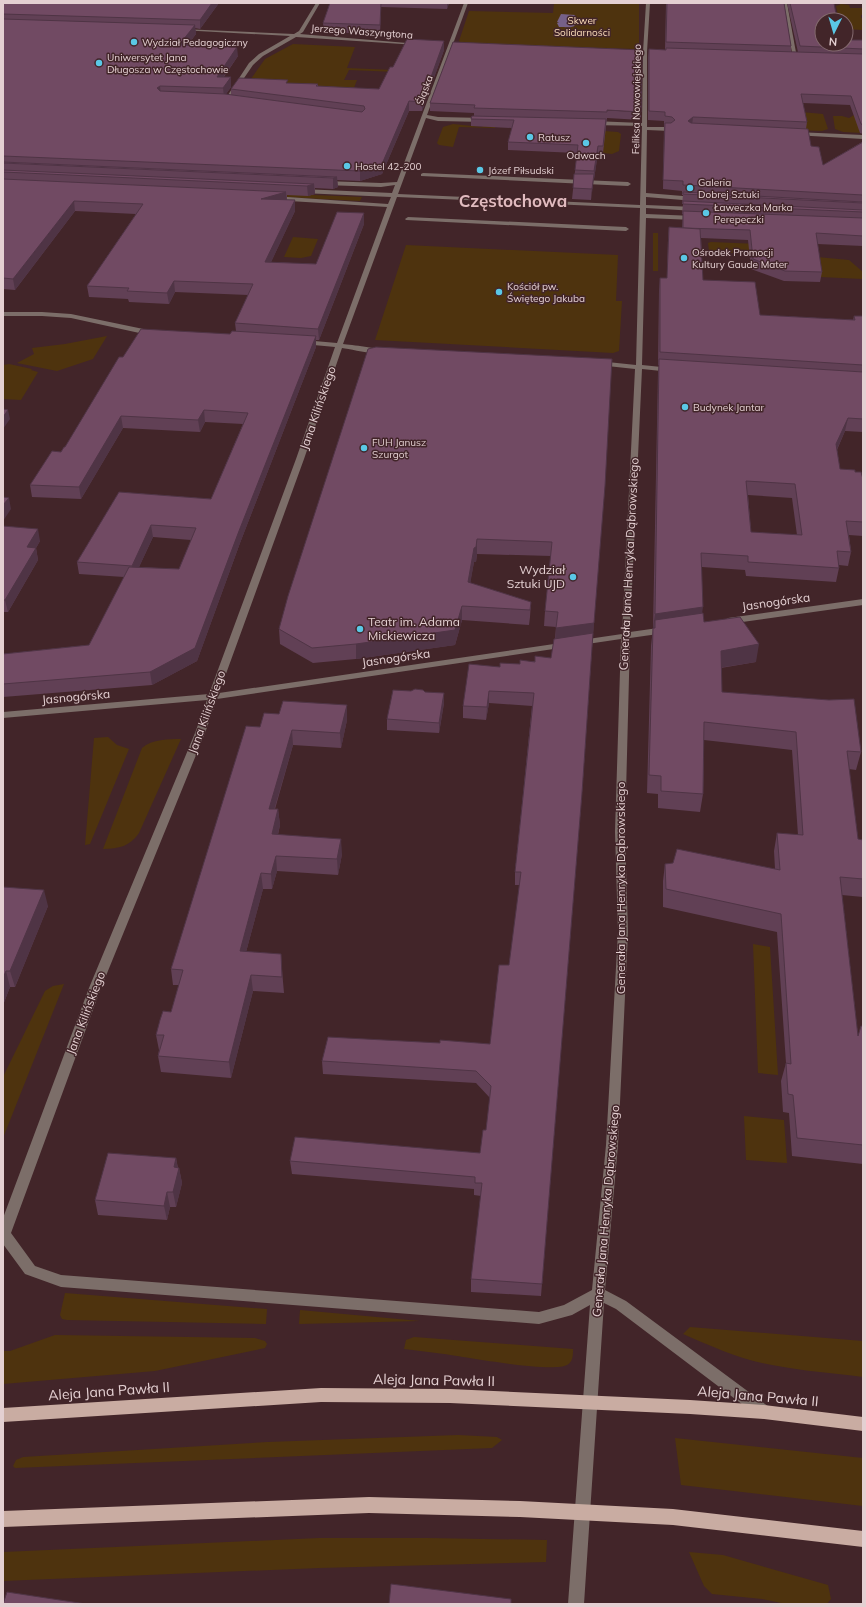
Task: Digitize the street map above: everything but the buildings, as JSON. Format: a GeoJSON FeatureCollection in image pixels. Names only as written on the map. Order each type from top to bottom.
{"type":"FeatureCollection","features":[{"type":"Feature","properties":{"kind":"main road","name":"Aleja Jana Pawła II"},"geometry":{"type":"LineString","coordinates":[[3,1415],[321,1394],[450,1396],[690,1407],[764,1412],[863,1424]]}},
{"type":"Feature","properties":{"kind":"main road"},"geometry":{"type":"LineString","coordinates":[[3,1519],[369,1505],[520,1509],[673,1517],[863,1539]]}},
{"type":"Feature","properties":{"kind":"street"},"geometry":{"type":"LineString","coordinates":[[226,101],[256,59],[296,35],[303,29],[318,3]]}},
{"type":"Feature","properties":{"kind":"street","name":"Śląska"},"geometry":{"type":"LineString","coordinates":[[399,183],[466,3]]}},
{"type":"Feature","properties":{"kind":"street","name":"Feliksa Nowowiejskiego"},"geometry":{"type":"LineString","coordinates":[[644,195],[645,52],[648,3]]}},
{"type":"Feature","properties":{"kind":"street"},"geometry":{"type":"LineString","coordinates":[[785,3],[795,58]]}},
{"type":"Feature","properties":{"kind":"street","name":"Jerzego Waszyngtona"},"geometry":{"type":"LineString","coordinates":[[173,30],[296,35],[356,41],[423,44]]}},
{"type":"Feature","properties":{"kind":"street"},"geometry":{"type":"LineString","coordinates":[[444,45],[457,46]]}},
{"type":"Feature","properties":{"kind":"street"},"geometry":{"type":"LineString","coordinates":[[639,52],[651,52]]}},
{"type":"Feature","properties":{"kind":"street"},"geometry":{"type":"LineString","coordinates":[[787,57],[802,58]]}},
{"type":"Feature","properties":{"kind":"street"},"geometry":{"type":"LineString","coordinates":[[218,101],[234,102]]}},
{"type":"Feature","properties":{"kind":"street"},"geometry":{"type":"LineString","coordinates":[[424,116],[438,119],[493,121]]}},
{"type":"Feature","properties":{"kind":"street"},"geometry":{"type":"LineString","coordinates":[[584,123],[670,129]]}},
{"type":"Feature","properties":{"kind":"street"},"geometry":{"type":"LineString","coordinates":[[792,134],[863,137]]}},
{"type":"Feature","properties":{"kind":"street"},"geometry":{"type":"LineString","coordinates":[[423,175],[628,184]]}},
{"type":"Feature","properties":{"kind":"street"},"geometry":{"type":"LineString","coordinates":[[322,183],[381,185],[399,183]]}},
{"type":"Feature","properties":{"kind":"street","name":"Jana Kilińskiego"},"geometry":{"type":"LineString","coordinates":[[3,1236],[94,988],[200,733],[300,459],[339,345],[399,183]]}},
{"type":"Feature","properties":{"kind":"street"},"geometry":{"type":"LineString","coordinates":[[297,191],[701,209]]}},
{"type":"Feature","properties":{"kind":"street"},"geometry":{"type":"LineString","coordinates":[[644,195],[701,199]]}},
{"type":"Feature","properties":{"kind":"street","name":"Generała Jana Henryka Dąbrowskiego"},"geometry":{"type":"LineString","coordinates":[[576,1604],[598,1293],[612,1145],[623,932],[620,832],[626,637],[639,366],[642,216],[644,195]]}},
{"type":"Feature","properties":{"kind":"street"},"geometry":{"type":"LineString","coordinates":[[269,198],[391,206]]}},
{"type":"Feature","properties":{"kind":"street"},"geometry":{"type":"LineString","coordinates":[[642,216],[701,218]]}},
{"type":"Feature","properties":{"kind":"street"},"geometry":{"type":"LineString","coordinates":[[408,219],[626,229]]}},
{"type":"Feature","properties":{"kind":"street"},"geometry":{"type":"LineString","coordinates":[[3,314],[20,313],[81,317],[133,331],[157,333]]}},
{"type":"Feature","properties":{"kind":"street"},"geometry":{"type":"LineString","coordinates":[[295,342],[339,345],[364,350],[388,352]]}},
{"type":"Feature","properties":{"kind":"street"},"geometry":{"type":"LineString","coordinates":[[587,362],[677,370]]}},
{"type":"Feature","properties":{"kind":"street","name":"Jasnogórska"},"geometry":{"type":"LineString","coordinates":[[719,622],[863,602]]}},
{"type":"Feature","properties":{"kind":"street","name":"Jasnogórska"},"geometry":{"type":"LineString","coordinates":[[3,715],[213,697],[673,629]]}},
{"type":"Feature","properties":{"kind":"street"},"geometry":{"type":"LineString","coordinates":[[3,1236],[30,1270],[61,1282],[539,1318],[567,1311],[598,1293],[627,1309],[764,1412]]}},
{"type":"Feature","properties":{"kind":"green space","name":"Skwer Solidarności"},"geometry":{"type":"Polygon","coordinates":[[[554,3],[639,3],[639,47],[635,49],[463,44],[459,41],[469,11],[553,13],[554,3]]]}},
{"type":"Feature","properties":{"kind":"green space"},"geometry":{"type":"Polygon","coordinates":[[[841,4],[849,5],[850,8],[863,8],[863,15],[861,15],[861,18],[863,18],[862,30],[854,30],[854,12],[837,12],[836,6],[841,4]]]}},
{"type":"Feature","properties":{"kind":"green space"},"geometry":{"type":"Polygon","coordinates":[[[293,44],[355,47],[347,68],[416,71],[421,73],[349,70],[344,80],[357,80],[352,93],[248,83],[265,59],[293,44]]]}},
{"type":"Feature","properties":{"kind":"green space"},"geometry":{"type":"Polygon","coordinates":[[[801,112],[823,114],[828,129],[822,131],[701,127],[801,112]]]}},
{"type":"Feature","properties":{"kind":"green space"},"geometry":{"type":"Polygon","coordinates":[[[854,115],[863,133],[843,132],[835,129],[833,116],[849,118],[854,115]]]}},
{"type":"Feature","properties":{"kind":"green space"},"geometry":{"type":"Polygon","coordinates":[[[453,124],[482,127],[483,125],[495,128],[459,127],[453,147],[439,145],[437,143],[443,127],[453,124]]]}},
{"type":"Feature","properties":{"kind":"green space"},"geometry":{"type":"Polygon","coordinates":[[[574,129],[618,132],[621,134],[619,151],[612,154],[603,153],[574,129]]]}},
{"type":"Feature","properties":{"kind":"green space"},"geometry":{"type":"Polygon","coordinates":[[[288,194],[362,197],[360,201],[286,197],[288,194]]]}},
{"type":"Feature","properties":{"kind":"green space"},"geometry":{"type":"Polygon","coordinates":[[[653,233],[658,233],[658,271],[653,271],[653,233]]]}},
{"type":"Feature","properties":{"kind":"green space"},"geometry":{"type":"Polygon","coordinates":[[[293,237],[318,239],[311,256],[301,258],[284,257],[293,237]]]}},
{"type":"Feature","properties":{"kind":"green space"},"geometry":{"type":"Polygon","coordinates":[[[708,243],[782,245],[756,254],[711,252],[709,251],[708,243]]]}},
{"type":"Feature","properties":{"kind":"green space"},"geometry":{"type":"Polygon","coordinates":[[[406,245],[618,255],[616,301],[622,301],[619,351],[613,353],[375,340],[406,245]]]}},
{"type":"Feature","properties":{"kind":"green space"},"geometry":{"type":"Polygon","coordinates":[[[817,257],[849,260],[863,272],[863,279],[820,277],[817,257]]]}},
{"type":"Feature","properties":{"kind":"green space"},"geometry":{"type":"Polygon","coordinates":[[[107,336],[93,359],[57,371],[17,363],[34,354],[32,348],[65,344],[107,336]]]}},
{"type":"Feature","properties":{"kind":"green space"},"geometry":{"type":"Polygon","coordinates":[[[9,364],[32,369],[31,370],[38,372],[21,400],[3,399],[3,365],[9,364]]]}},
{"type":"Feature","properties":{"kind":"green space"},"geometry":{"type":"Polygon","coordinates":[[[108,737],[117,745],[129,749],[90,844],[85,845],[94,738],[108,737]]]}},
{"type":"Feature","properties":{"kind":"green space"},"geometry":{"type":"Polygon","coordinates":[[[181,739],[139,833],[132,841],[124,846],[103,849],[142,748],[156,741],[181,739]]]}},
{"type":"Feature","properties":{"kind":"green space"},"geometry":{"type":"Polygon","coordinates":[[[753,944],[770,947],[778,1075],[758,1073],[753,944]]]}},
{"type":"Feature","properties":{"kind":"green space"},"geometry":{"type":"Polygon","coordinates":[[[64,984],[3,1138],[3,1077],[45,991],[53,986],[64,984]]]}},
{"type":"Feature","properties":{"kind":"green space"},"geometry":{"type":"Polygon","coordinates":[[[744,1116],[784,1120],[787,1163],[746,1160],[744,1116]]]}},
{"type":"Feature","properties":{"kind":"green space"},"geometry":{"type":"Polygon","coordinates":[[[65,1293],[267,1309],[266,1324],[67,1320],[62,1319],[60,1315],[65,1293]]]}},
{"type":"Feature","properties":{"kind":"green space"},"geometry":{"type":"Polygon","coordinates":[[[300,1310],[420,1321],[299,1324],[300,1310]]]}},
{"type":"Feature","properties":{"kind":"green space"},"geometry":{"type":"Polygon","coordinates":[[[690,1327],[863,1341],[863,1377],[795,1369],[749,1360],[683,1334],[690,1327]]]}},
{"type":"Feature","properties":{"kind":"green space"},"geometry":{"type":"Polygon","coordinates":[[[55,1335],[255,1338],[265,1341],[267,1344],[265,1348],[155,1371],[3,1384],[3,1351],[10,1351],[55,1335]]]}},
{"type":"Feature","properties":{"kind":"green space"},"geometry":{"type":"Polygon","coordinates":[[[414,1337],[573,1349],[573,1356],[572,1360],[567,1365],[558,1367],[508,1364],[404,1349],[406,1340],[414,1337]]]}},
{"type":"Feature","properties":{"kind":"green space"},"geometry":{"type":"Polygon","coordinates":[[[458,1435],[497,1437],[502,1440],[492,1448],[15,1468],[13,1466],[16,1460],[23,1457],[268,1442],[458,1435]]]}},
{"type":"Feature","properties":{"kind":"green space"},"geometry":{"type":"Polygon","coordinates":[[[675,1438],[863,1458],[863,1506],[681,1485],[675,1438]]]}},
{"type":"Feature","properties":{"kind":"green space"},"geometry":{"type":"Polygon","coordinates":[[[319,1538],[547,1540],[546,1562],[319,1568],[3,1581],[3,1552],[319,1538]]]}},
{"type":"Feature","properties":{"kind":"green space"},"geometry":{"type":"Polygon","coordinates":[[[689,1552],[723,1555],[828,1585],[831,1599],[827,1604],[786,1604],[762,1599],[712,1594],[704,1586],[689,1552]]]}},
{"type":"Feature","properties":{"kind":"shaded area"},"geometry":{"type":"Polygon","coordinates":[[[561,14],[575,15],[575,25],[573,27],[559,27],[557,23],[559,22],[557,22],[561,14]]]}},
{"type":"Feature","properties":{"kind":"place","name":"Wydział Pedagogiczny"},"geometry":{"type":"Point","coordinates":[134,42]}},
{"type":"Feature","properties":{"kind":"place","name":"Uniwersytet Jana Długosza w Częstochowie"},"geometry":{"type":"Point","coordinates":[99,63]}},
{"type":"Feature","properties":{"kind":"place","name":"Ratusz"},"geometry":{"type":"Point","coordinates":[530,137]}},
{"type":"Feature","properties":{"kind":"place","name":"Odwach"},"geometry":{"type":"Point","coordinates":[586,143]}},
{"type":"Feature","properties":{"kind":"place","name":"Hostel 42-200"},"geometry":{"type":"Point","coordinates":[347,166]}},
{"type":"Feature","properties":{"kind":"place","name":"Józef Piłsudski"},"geometry":{"type":"Point","coordinates":[480,170]}},
{"type":"Feature","properties":{"kind":"place","name":"Galeria Dobrej Sztuki"},"geometry":{"type":"Point","coordinates":[690,188]}},
{"type":"Feature","properties":{"kind":"place","name":"Ławeczka Marka Perepeczki"},"geometry":{"type":"Point","coordinates":[706,213]}},
{"type":"Feature","properties":{"kind":"place","name":"Ośrodek Promocji Kultury Gaude Mater"},"geometry":{"type":"Point","coordinates":[684,258]}},
{"type":"Feature","properties":{"kind":"place","name":"Kościół pw. Świętego Jakuba"},"geometry":{"type":"Point","coordinates":[499,292]}},
{"type":"Feature","properties":{"kind":"place","name":"Budynek Jantar"},"geometry":{"type":"Point","coordinates":[685,407]}},
{"type":"Feature","properties":{"kind":"place","name":"FUH Janusz Szurgot"},"geometry":{"type":"Point","coordinates":[364,448]}},
{"type":"Feature","properties":{"kind":"place","name":"Wydział Sztuki UJD"},"geometry":{"type":"Point","coordinates":[573,577]}},
{"type":"Feature","properties":{"kind":"place","name":"Teatr im. Adama Mickiewicza"},"geometry":{"type":"Point","coordinates":[360,629]}},
{"type":"Feature","properties":{"kind":"district","name":"Częstochowa"},"geometry":{"type":"Point","coordinates":[513,201]}}]}
